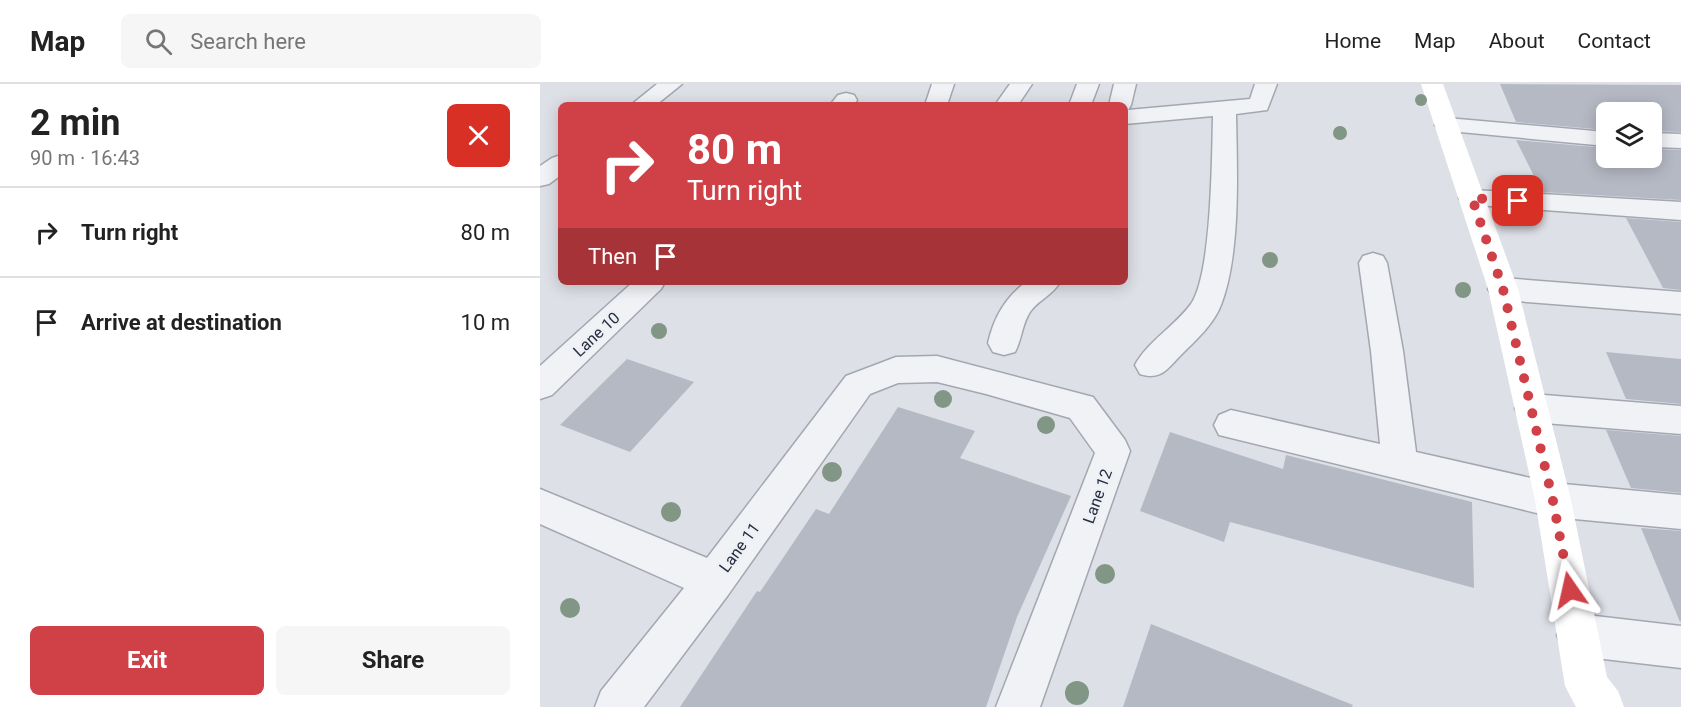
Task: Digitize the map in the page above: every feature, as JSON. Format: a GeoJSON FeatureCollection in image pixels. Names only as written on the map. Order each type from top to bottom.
{"type":"FeatureCollection","features":[{"type":"Feature","properties":{"kind":"main road"},"geometry":{"type":"LineString","coordinates":[[1432,84],[1503,289],[1553,501],[1589,700]]}},
{"type":"Feature","properties":{"kind":"street"},"geometry":{"type":"LineString","coordinates":[[646,102],[671,84]]}},
{"type":"Feature","properties":{"kind":"street"},"geometry":{"type":"LineString","coordinates":[[937,102],[943,84]]}},
{"type":"Feature","properties":{"kind":"street"},"geometry":{"type":"LineString","coordinates":[[1009,102],[1016,94],[1020,84]]}},
{"type":"Feature","properties":{"kind":"street"},"geometry":{"type":"LineString","coordinates":[[1081,102],[1088,84]]}},
{"type":"Feature","properties":{"kind":"street"},"geometry":{"type":"LineString","coordinates":[[1121,102],[1125,84]]}},
{"type":"Feature","properties":{"kind":"street"},"geometry":{"type":"LineString","coordinates":[[1128,117],[1259,105],[1266,84]]}},
{"type":"Feature","properties":{"kind":"street"},"geometry":{"type":"LineString","coordinates":[[1151,364],[1184,333],[1206,306],[1217,270],[1224,188],[1226,108]]}},
{"type":"Feature","properties":{"kind":"street"},"geometry":{"type":"LineString","coordinates":[[1447,125],[1596,138]]}},
{"type":"Feature","properties":{"kind":"street"},"geometry":{"type":"LineString","coordinates":[[1662,140],[1681,141]]}},
{"type":"Feature","properties":{"kind":"street"},"geometry":{"type":"LineString","coordinates":[[540,178],[558,165]]}},
{"type":"Feature","properties":{"kind":"street"},"geometry":{"type":"LineString","coordinates":[[1472,198],[1681,211]]}},
{"type":"Feature","properties":{"kind":"street"},"geometry":{"type":"LineString","coordinates":[[1373,263],[1387,351],[1400,465]]}},
{"type":"Feature","properties":{"kind":"street","name":"Lane 10"},"geometry":{"type":"LineString","coordinates":[[540,386],[648,285]]}},
{"type":"Feature","properties":{"kind":"street"},"geometry":{"type":"LineString","coordinates":[[1004,343],[1008,324],[1021,302],[1042,285]]}},
{"type":"Feature","properties":{"kind":"street"},"geometry":{"type":"LineString","coordinates":[[1503,289],[1681,303]]}},
{"type":"Feature","properties":{"kind":"street","name":"Lane 12"},"geometry":{"type":"LineString","coordinates":[[858,385],[896,369],[937,369],[986,381],[1081,407],[1113,451],[1018,707]]}},
{"type":"Feature","properties":{"kind":"street","name":"Lane 11"},"geometry":{"type":"LineString","coordinates":[[618,707],[858,385]]}},
{"type":"Feature","properties":{"kind":"street"},"geometry":{"type":"LineString","coordinates":[[1532,408],[1681,420]]}},
{"type":"Feature","properties":{"kind":"street"},"geometry":{"type":"LineString","coordinates":[[1231,425],[1553,501],[1681,512]]}},
{"type":"Feature","properties":{"kind":"street"},"geometry":{"type":"LineString","coordinates":[[540,506],[714,581]]}},
{"type":"Feature","properties":{"kind":"street"},"geometry":{"type":"LineString","coordinates":[[1578,635],[1681,647]]}},
{"type":"Feature","properties":{"kind":"building"},"geometry":{"type":"Polygon","coordinates":[[[1500,84],[1681,85],[1681,132],[1662,131],[1662,102],[1596,102],[1596,129],[1516,122],[1500,84]]]}},
{"type":"Feature","properties":{"kind":"building"},"geometry":{"type":"Polygon","coordinates":[[[1516,140],[1596,147],[1596,168],[1662,168],[1662,149],[1681,150],[1681,200],[1542,192],[1516,140]]]}},
{"type":"Feature","properties":{"kind":"building"},"geometry":{"type":"Polygon","coordinates":[[[1626,218],[1681,222],[1681,290],[1663,288],[1626,218]]]}},
{"type":"Feature","properties":{"kind":"building"},"geometry":{"type":"Polygon","coordinates":[[[1606,352],[1681,359],[1681,404],[1626,399],[1606,352]]]}},
{"type":"Feature","properties":{"kind":"building"},"geometry":{"type":"Polygon","coordinates":[[[627,359],[694,382],[630,452],[560,425],[627,359]]]}},
{"type":"Feature","properties":{"kind":"building"},"geometry":{"type":"Polygon","coordinates":[[[898,407],[975,431],[960,458],[1071,496],[1017,617],[986,707],[680,707],[757,591],[760,592],[816,509],[829,514],[898,407]]]}},
{"type":"Feature","properties":{"kind":"building"},"geometry":{"type":"Polygon","coordinates":[[[1606,430],[1681,436],[1681,493],[1631,488],[1606,430]]]}},
{"type":"Feature","properties":{"kind":"building"},"geometry":{"type":"Polygon","coordinates":[[[1170,432],[1283,469],[1286,455],[1472,502],[1474,588],[1230,522],[1224,542],[1140,511],[1170,432]]]}},
{"type":"Feature","properties":{"kind":"building"},"geometry":{"type":"Polygon","coordinates":[[[1641,528],[1681,531],[1680,622],[1641,528]]]}},
{"type":"Feature","properties":{"kind":"building"},"geometry":{"type":"Polygon","coordinates":[[[1151,624],[1353,705],[1352,707],[1123,707],[1151,624]]]}},
{"type":"Feature","properties":{"kind":"route"},"geometry":{"type":"LineString","coordinates":[[1518,201],[1472,198],[1503,289],[1553,501],[1570,590]]}}]}
